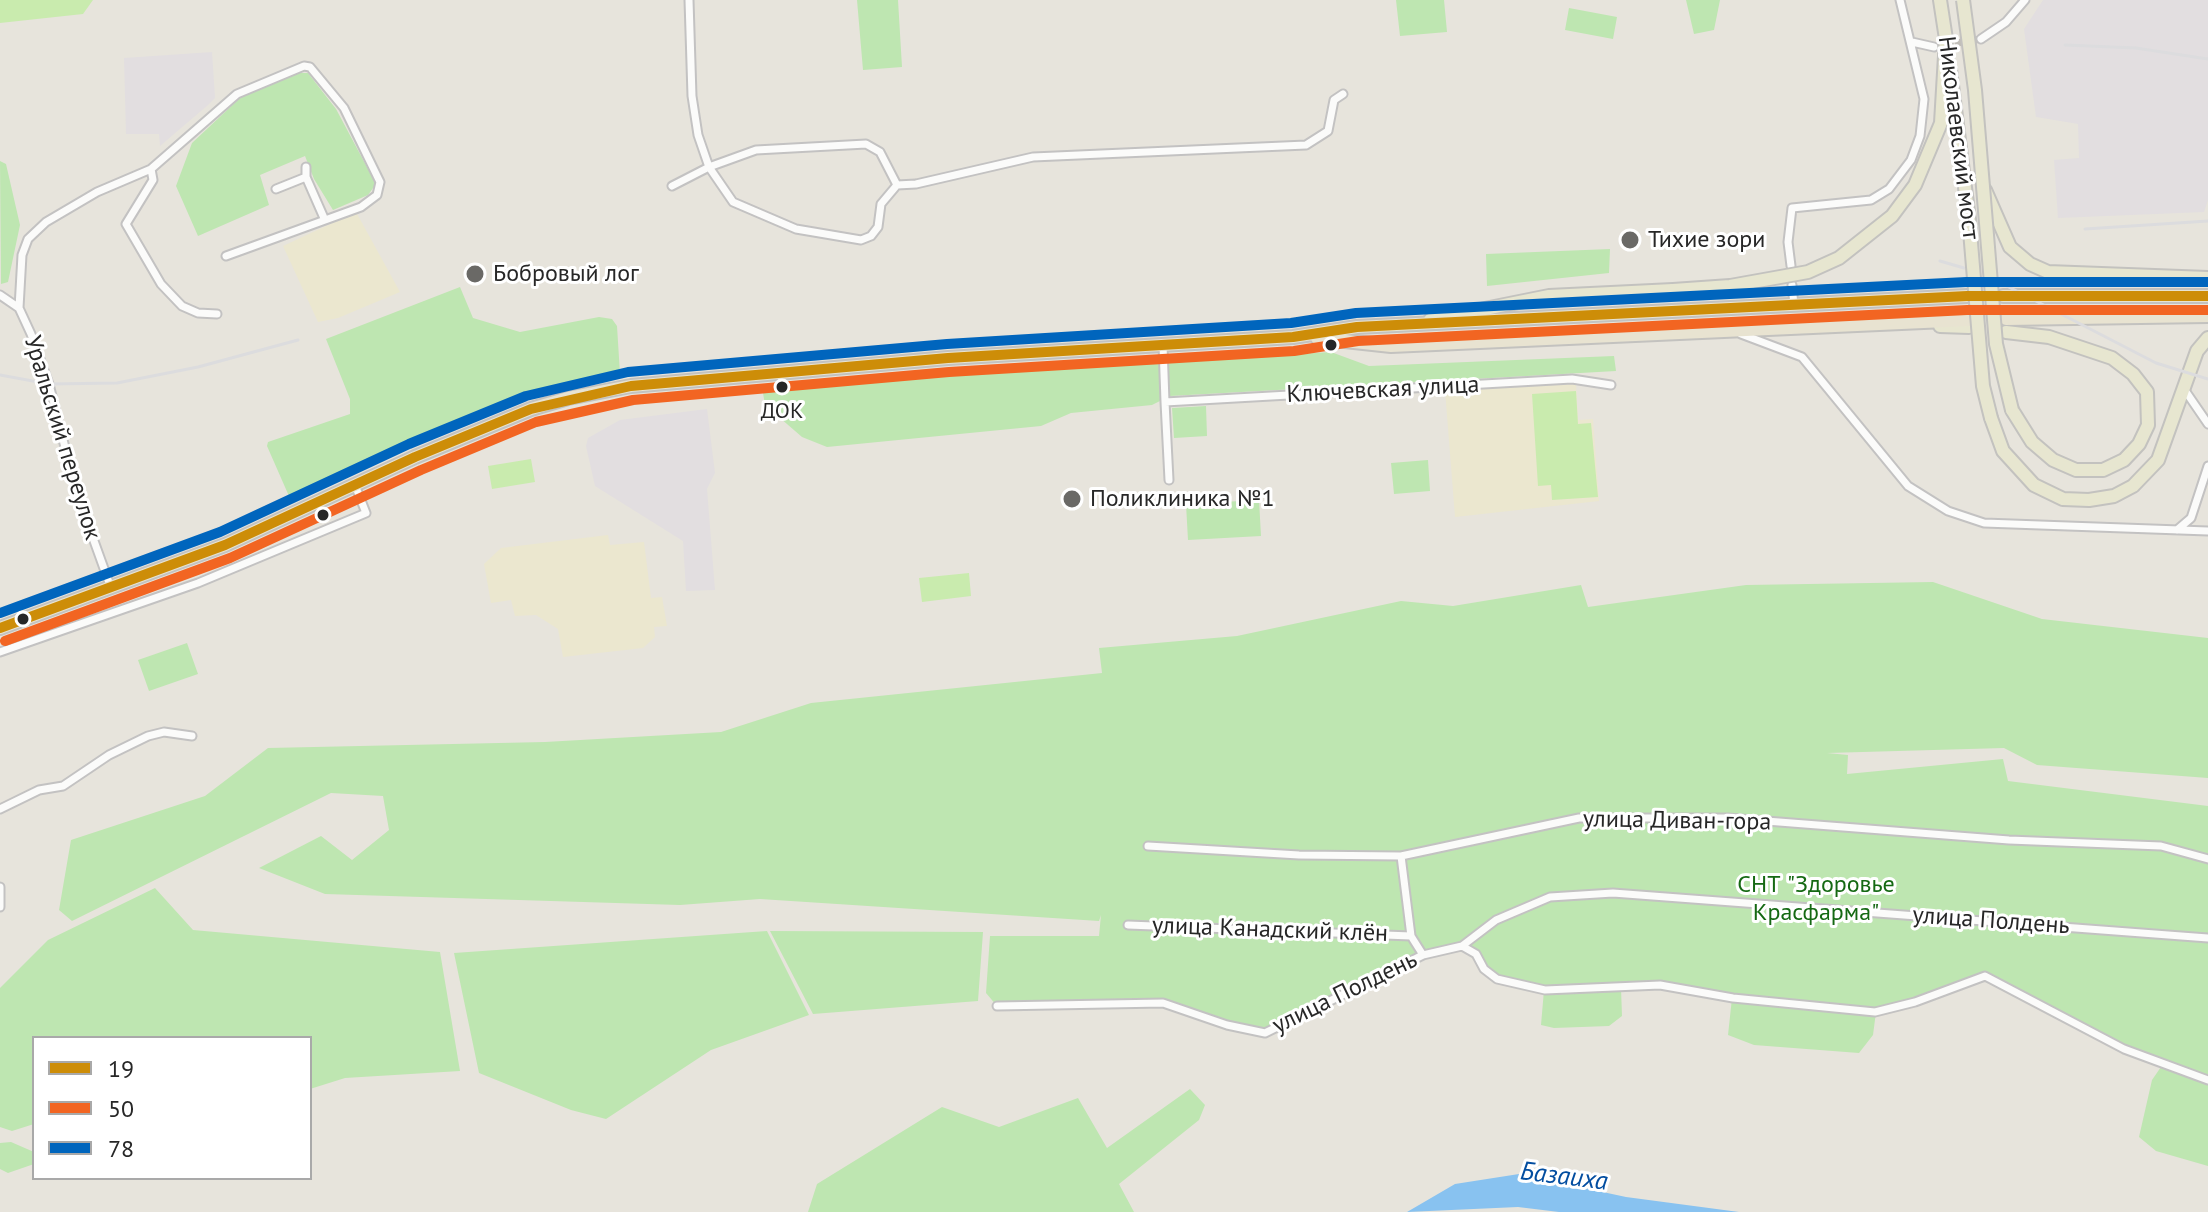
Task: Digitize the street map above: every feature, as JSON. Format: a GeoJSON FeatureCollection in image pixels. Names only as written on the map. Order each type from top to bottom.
{"type":"FeatureCollection","features":[{"type":"Feature","properties":{"kind":"highway"},"geometry":{"type":"LineString","coordinates":[[0,628],[111,590],[225,545],[531,409],[568,398],[631,386],[948,358],[1298,336],[1399,326],[1967,296]]}},
{"type":"Feature","properties":{"kind":"highway"},"geometry":{"type":"LineString","coordinates":[[2003,296],[2208,296]]}},
{"type":"Feature","properties":{"kind":"highway"},"geometry":{"type":"LineString","coordinates":[[2006,325],[2208,316]]}},
{"type":"Feature","properties":{"kind":"highway"},"geometry":{"type":"LineString","coordinates":[[1298,336],[1391,346],[1968,323]]}},
{"type":"Feature","properties":{"kind":"main road","name":"Николаевский мост"},"geometry":{"type":"LineString","coordinates":[[1940,0],[1969,219],[1983,386],[2003,451],[2034,485],[2063,499],[2089,500],[2114,496],[2148,473],[2167,443],[2197,351],[2208,338]]}},
{"type":"Feature","properties":{"kind":"main road","name":"Николаевский мост"},"geometry":{"type":"LineString","coordinates":[[1963,0],[1984,186],[1996,344],[2012,410],[2032,442],[2053,460],[2076,470],[2103,470],[2124,460],[2139,444],[2148,425],[2147,392],[2133,374],[2112,358],[2006,325]]}},
{"type":"Feature","properties":{"kind":"main road"},"geometry":{"type":"LineString","coordinates":[[1399,326],[1549,296],[1730,286],[1808,272],[1839,258],[1892,216],[1915,185],[1941,123],[1946,39]]}},
{"type":"Feature","properties":{"kind":"main road"},"geometry":{"type":"LineString","coordinates":[[1984,186],[2010,247],[2030,264],[2048,272],[2208,278]]}},
{"type":"Feature","properties":{"kind":"street"},"geometry":{"type":"LineString","coordinates":[[689,0],[692,96],[709,167],[733,202],[796,229],[861,240],[871,236],[878,227],[881,204],[897,185],[916,184],[1033,157],[1306,145],[1328,131],[1334,100],[1343,94]]}},
{"type":"Feature","properties":{"kind":"street"},"geometry":{"type":"LineString","coordinates":[[1791,266],[1788,242],[1792,208],[1797,205],[1871,200],[1889,189],[1911,160],[1924,112],[1912,42],[1900,0]]}},
{"type":"Feature","properties":{"kind":"street"},"geometry":{"type":"LineString","coordinates":[[1981,39],[2006,22],[2025,0]]}},
{"type":"Feature","properties":{"kind":"street"},"geometry":{"type":"LineString","coordinates":[[1912,42],[1934,47]]}},
{"type":"Feature","properties":{"kind":"street"},"geometry":{"type":"LineString","coordinates":[[19,308],[22,255],[28,239],[46,222],[97,192],[151,169],[237,94],[304,66],[310,67],[344,108],[380,182],[377,195],[361,207],[226,256]]}},
{"type":"Feature","properties":{"kind":"street"},"geometry":{"type":"LineString","coordinates":[[672,186],[709,167],[756,150],[866,144],[880,152],[897,185]]}},
{"type":"Feature","properties":{"kind":"street"},"geometry":{"type":"LineString","coordinates":[[306,167],[306,177],[324,218]]}},
{"type":"Feature","properties":{"kind":"street"},"geometry":{"type":"LineString","coordinates":[[151,169],[153,180],[126,224],[161,284],[182,306],[198,313],[217,314]]}},
{"type":"Feature","properties":{"kind":"street"},"geometry":{"type":"LineString","coordinates":[[276,189],[306,177]]}},
{"type":"Feature","properties":{"kind":"street"},"geometry":{"type":"LineString","coordinates":[[1792,285],[1794,305]]}},
{"type":"Feature","properties":{"kind":"street","name":"Уральский переулок"},"geometry":{"type":"LineString","coordinates":[[0,295],[19,308],[49,384],[76,491],[111,590]]}},
{"type":"Feature","properties":{"kind":"street"},"geometry":{"type":"LineString","coordinates":[[1735,331],[1802,357],[1826,381],[1908,486],[1948,511],[1984,523],[2208,531]]}},
{"type":"Feature","properties":{"kind":"street"},"geometry":{"type":"LineString","coordinates":[[1163,345],[1169,480]]}},
{"type":"Feature","properties":{"kind":"street","name":"Ключевская улица"},"geometry":{"type":"LineString","coordinates":[[1165,402],[1572,379],[1611,385]]}},
{"type":"Feature","properties":{"kind":"street"},"geometry":{"type":"LineString","coordinates":[[2184,389],[2208,424]]}},
{"type":"Feature","properties":{"kind":"street"},"geometry":{"type":"LineString","coordinates":[[2177,530],[2191,518],[2208,466]]}},
{"type":"Feature","properties":{"kind":"street"},"geometry":{"type":"LineString","coordinates":[[0,652],[198,583],[366,513],[355,485]]}},
{"type":"Feature","properties":{"kind":"street"},"geometry":{"type":"LineString","coordinates":[[0,809],[39,790],[63,786],[109,755],[148,736],[164,732],[192,736]]}},
{"type":"Feature","properties":{"kind":"street","name":"улица Диван-гора"},"geometry":{"type":"LineString","coordinates":[[1148,846],[1299,855],[1401,856],[1579,818],[1728,818],[2009,840],[2161,846],[2208,859]]}},
{"type":"Feature","properties":{"kind":"street"},"geometry":{"type":"LineString","coordinates":[[1401,856],[1411,936],[1423,955]]}},
{"type":"Feature","properties":{"kind":"street"},"geometry":{"type":"LineString","coordinates":[[0,887],[0,907]]}},
{"type":"Feature","properties":{"kind":"street","name":"улица Полдень"},"geometry":{"type":"LineString","coordinates":[[997,1006],[1163,1003],[1227,1025],[1265,1033],[1423,955],[1462,946],[1496,920],[1550,897],[1613,893],[2208,938]]}},
{"type":"Feature","properties":{"kind":"street","name":"улица Канадский клён"},"geometry":{"type":"LineString","coordinates":[[1128,925],[1411,936]]}},
{"type":"Feature","properties":{"kind":"street"},"geometry":{"type":"LineString","coordinates":[[1462,946],[1476,954],[1484,969],[1497,979],[1545,990],[1660,985],[1733,998],[1875,1012],[1915,1002],[1985,976],[2124,1049],[2208,1080]]}},
{"type":"Feature","properties":{"kind":"shaded area"},"geometry":{"type":"Polygon","coordinates":[[[2043,0],[2208,0],[2208,200],[2204,212],[2058,218],[2054,160],[2079,158],[2078,124],[2036,117],[2024,29],[2043,0]]]}},
{"type":"Feature","properties":{"kind":"shaded area"},"geometry":{"type":"Polygon","coordinates":[[[212,52],[215,98],[208,105],[160,146],[159,134],[126,134],[124,58],[212,52]]]}},
{"type":"Feature","properties":{"kind":"shaded area"},"geometry":{"type":"Polygon","coordinates":[[[356,212],[400,292],[338,318],[318,322],[283,246],[356,212]]]}},
{"type":"Feature","properties":{"kind":"shaded area"},"geometry":{"type":"Polygon","coordinates":[[[1576,383],[1578,420],[1593,419],[1599,501],[1455,517],[1445,390],[1576,383]]]}},
{"type":"Feature","properties":{"kind":"shaded area"},"geometry":{"type":"Polygon","coordinates":[[[707,409],[715,473],[707,489],[715,590],[686,591],[683,541],[595,486],[586,446],[588,438],[620,420],[707,409]]]}},
{"type":"Feature","properties":{"kind":"shaded area"},"geometry":{"type":"Polygon","coordinates":[[[608,535],[610,545],[644,542],[651,598],[662,597],[667,626],[654,627],[655,637],[643,648],[563,657],[558,629],[536,615],[515,616],[511,600],[491,603],[484,564],[501,548],[608,535]]]}},
{"type":"Feature","properties":{"kind":"green space"},"geometry":{"type":"Polygon","coordinates":[[[0,0],[93,0],[83,14],[0,23],[0,0]]]}},
{"type":"Feature","properties":{"kind":"green space"},"geometry":{"type":"Polygon","coordinates":[[[857,0],[898,0],[902,67],[863,70],[857,0]]]}},
{"type":"Feature","properties":{"kind":"green space"},"geometry":{"type":"Polygon","coordinates":[[[1396,0],[1444,0],[1447,32],[1400,36],[1396,0]]]}},
{"type":"Feature","properties":{"kind":"green space"},"geometry":{"type":"Polygon","coordinates":[[[1686,0],[1720,0],[1714,30],[1694,34],[1686,0]]]}},
{"type":"Feature","properties":{"kind":"green space"},"geometry":{"type":"Polygon","coordinates":[[[1569,8],[1617,17],[1613,39],[1565,30],[1569,8]]]}},
{"type":"Feature","properties":{"kind":"green space"},"geometry":{"type":"Polygon","coordinates":[[[299,73],[308,73],[336,109],[376,184],[368,195],[333,210],[314,179],[305,156],[260,175],[269,205],[198,236],[176,186],[192,143],[241,97],[299,73]]]}},
{"type":"Feature","properties":{"kind":"green space"},"geometry":{"type":"Polygon","coordinates":[[[0,161],[6,164],[20,225],[8,282],[1,284],[0,161]]]}},
{"type":"Feature","properties":{"kind":"green space"},"geometry":{"type":"Polygon","coordinates":[[[1610,249],[1609,273],[1487,286],[1486,254],[1610,249]]]}},
{"type":"Feature","properties":{"kind":"green space"},"geometry":{"type":"Polygon","coordinates":[[[460,287],[473,318],[520,332],[599,317],[612,319],[617,326],[620,374],[556,387],[490,409],[292,503],[268,442],[350,414],[350,399],[326,339],[460,287]]]}},
{"type":"Feature","properties":{"kind":"green space"},"geometry":{"type":"Polygon","coordinates":[[[1331,352],[1369,366],[1614,356],[1616,371],[1170,396],[1152,405],[1071,413],[1041,426],[827,447],[802,437],[765,405],[762,387],[1331,352]]]}},
{"type":"Feature","properties":{"kind":"green space"},"geometry":{"type":"Polygon","coordinates":[[[1576,391],[1578,424],[1591,423],[1598,497],[1552,500],[1551,485],[1538,486],[1532,394],[1576,391]]]}},
{"type":"Feature","properties":{"kind":"green space"},"geometry":{"type":"Polygon","coordinates":[[[1206,406],[1207,436],[1174,438],[1172,408],[1206,406]]]}},
{"type":"Feature","properties":{"kind":"green space"},"geometry":{"type":"Polygon","coordinates":[[[531,459],[535,482],[492,489],[488,466],[531,459]]]}},
{"type":"Feature","properties":{"kind":"green space"},"geometry":{"type":"Polygon","coordinates":[[[1428,460],[1430,491],[1394,494],[1391,463],[1428,460]]]}},
{"type":"Feature","properties":{"kind":"green space"},"geometry":{"type":"Polygon","coordinates":[[[1259,500],[1261,536],[1188,540],[1186,504],[1259,500]]]}},
{"type":"Feature","properties":{"kind":"green space"},"geometry":{"type":"Polygon","coordinates":[[[969,573],[971,596],[922,602],[919,578],[969,573]]]}},
{"type":"Feature","properties":{"kind":"green space","name":"СНТ \"Здоровье Красфарма\""},"geometry":{"type":"Polygon","coordinates":[[[1933,582],[2042,619],[2208,638],[2208,778],[2037,765],[2004,748],[1827,753],[1848,755],[1847,774],[2003,759],[2008,781],[2208,806],[2208,1166],[2156,1151],[2139,1137],[2152,1080],[2163,1064],[2124,1049],[1986,976],[1876,1012],[1873,1035],[1859,1053],[1754,1045],[1728,1035],[1732,998],[1660,985],[1621,988],[1622,1016],[1609,1026],[1554,1028],[1541,1025],[1544,990],[1497,979],[1476,954],[1461,946],[1423,955],[1265,1033],[1163,1003],[997,1006],[986,993],[990,936],[1099,936],[1101,915],[1099,921],[760,899],[680,905],[325,894],[259,868],[321,836],[352,860],[389,830],[383,796],[331,793],[72,921],[59,910],[71,840],[205,796],[268,748],[545,742],[721,732],[811,703],[1102,673],[1099,648],[1237,636],[1401,601],[1453,606],[1581,585],[1588,607],[1746,585],[1933,582]]]}},
{"type":"Feature","properties":{"kind":"green space"},"geometry":{"type":"Polygon","coordinates":[[[187,643],[198,674],[149,691],[138,660],[187,643]]]}},
{"type":"Feature","properties":{"kind":"green space"},"geometry":{"type":"Polygon","coordinates":[[[155,888],[193,930],[440,952],[460,1071],[345,1078],[312,1088],[312,1036],[32,1036],[32,1125],[12,1131],[0,1127],[0,988],[48,940],[155,888]]]}},
{"type":"Feature","properties":{"kind":"green space"},"geometry":{"type":"Polygon","coordinates":[[[767,931],[809,1015],[711,1050],[606,1119],[571,1110],[479,1073],[454,953],[767,931]]]}},
{"type":"Feature","properties":{"kind":"green space"},"geometry":{"type":"Polygon","coordinates":[[[770,931],[983,932],[978,1001],[813,1014],[770,931]]]}},
{"type":"Feature","properties":{"kind":"green space"},"geometry":{"type":"Polygon","coordinates":[[[1190,1089],[1205,1105],[1199,1120],[1119,1184],[1134,1212],[808,1212],[817,1184],[942,1107],[999,1127],[1078,1098],[1107,1148],[1190,1089]]]}},
{"type":"Feature","properties":{"kind":"green space"},"geometry":{"type":"Polygon","coordinates":[[[11,1142],[32,1151],[32,1165],[8,1173],[0,1169],[0,1143],[11,1142]]]}},
{"type":"Feature","properties":{"kind":"water"},"geometry":{"type":"Polygon","coordinates":[[[1519,1174],[1626,1197],[1739,1212],[1559,1212],[1518,1207],[1407,1212],[1455,1184],[1519,1174]]]}},
{"type":"Feature","properties":{"kind":"tunnel"},"geometry":{"type":"LineString","coordinates":[[1934,47],[1981,39]]}},
{"type":"Feature","properties":{"kind":"railway"},"geometry":{"type":"LineString","coordinates":[[2065,45],[2136,48],[2208,59]]}},
{"type":"Feature","properties":{"kind":"railway"},"geometry":{"type":"LineString","coordinates":[[2085,229],[2208,221]]}},
{"type":"Feature","properties":{"kind":"railway"},"geometry":{"type":"LineString","coordinates":[[1940,261],[1964,268]]}},
{"type":"Feature","properties":{"kind":"railway"},"geometry":{"type":"LineString","coordinates":[[2003,284],[2156,363],[2208,379]]}},
{"type":"Feature","properties":{"kind":"railway"},"geometry":{"type":"LineString","coordinates":[[0,375],[49,384],[117,383],[198,367],[298,340]]}},
{"type":"Feature","properties":{"kind":"transit line","name":"78"},"geometry":{"type":"LineString","coordinates":[[0,613],[220,532],[409,444],[526,396],[628,372],[947,344],[1291,323],[1356,313],[1966,282],[2208,282]]}},
{"type":"Feature","properties":{"kind":"transit line","name":"19"},"geometry":{"type":"LineString","coordinates":[[0,628],[225,545],[415,457],[531,409],[631,386],[948,358],[1293,337],[1357,327],[1967,296],[2208,296]]}},
{"type":"Feature","properties":{"kind":"transit line","name":"50"},"geometry":{"type":"LineString","coordinates":[[5,641],[230,558],[421,470],[536,422],[633,400],[949,372],[1294,351],[1358,341],[1967,310],[2208,310]]}},
{"type":"Feature","properties":{"kind":"place","name":"Тихие зори"},"geometry":{"type":"Point","coordinates":[1630,240]}},
{"type":"Feature","properties":{"kind":"place","name":"Бобровый лог"},"geometry":{"type":"Point","coordinates":[475,274]}},
{"type":"Feature","properties":{"kind":"place","name":"ДОК"},"geometry":{"type":"Point","coordinates":[782,387]}},
{"type":"Feature","properties":{"kind":"place","name":"Поликлиника №1"},"geometry":{"type":"Point","coordinates":[1072,499]}},
{"type":"Feature","properties":{"kind":"water label","name":"Базаиха"},"geometry":{"type":"Point","coordinates":[1564,1177]}}]}
